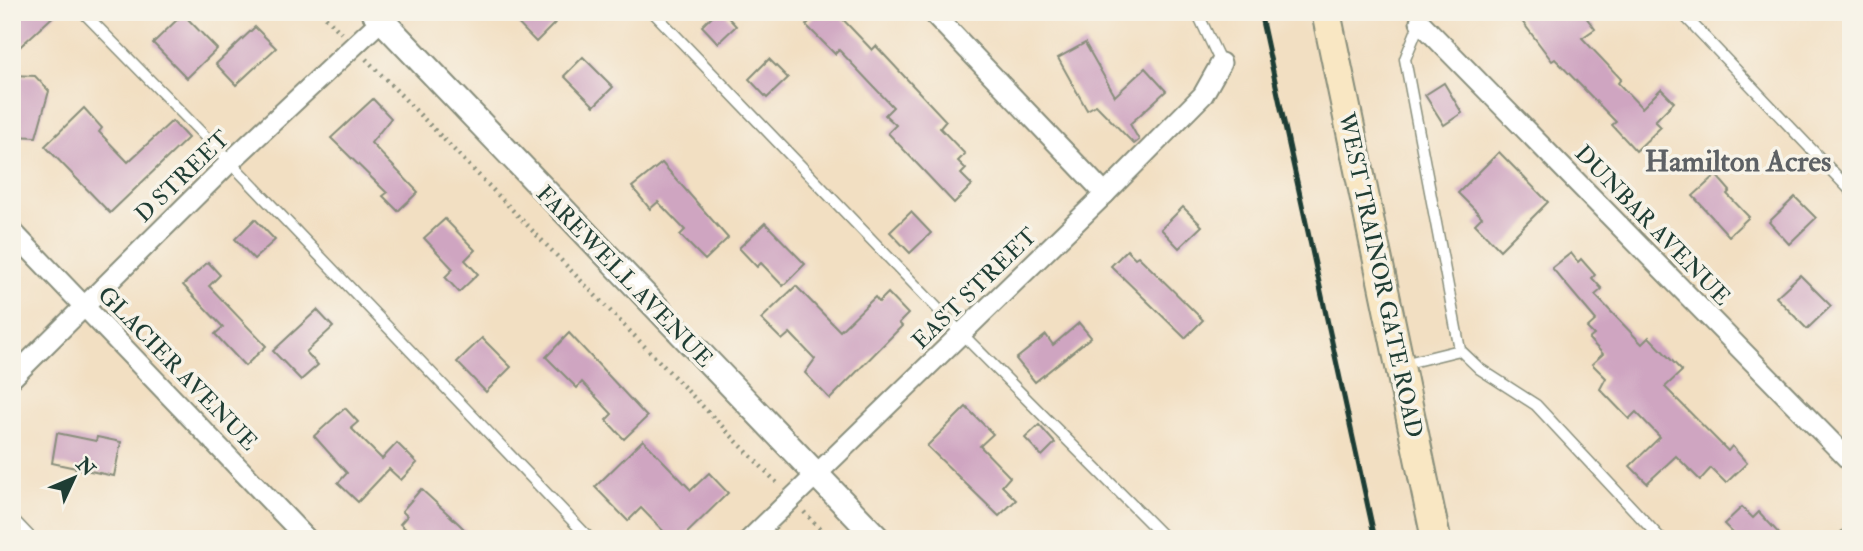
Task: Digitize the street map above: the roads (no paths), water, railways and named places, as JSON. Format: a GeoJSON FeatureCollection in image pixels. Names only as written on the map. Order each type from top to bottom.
{"type":"FeatureCollection","features":[{"type":"Feature","properties":{"kind":"main road","name":"WEST TRAINOR GATE ROAD"},"geometry":{"type":"LineString","coordinates":[[1326,12],[1436,539]]}},
{"type":"Feature","properties":{"kind":"street"},"geometry":{"type":"LineString","coordinates":[[932,12],[1105,194]]}},
{"type":"Feature","properties":{"kind":"street","name":"D STREET"},"geometry":{"type":"LineString","coordinates":[[12,377],[230,162],[355,47],[382,15]]}},
{"type":"Feature","properties":{"kind":"street","name":"FAREWELL AVENUE"},"geometry":{"type":"LineString","coordinates":[[382,15],[814,475],[878,539]]}},
{"type":"Feature","properties":{"kind":"street","name":"DUNBAR AVENUE"},"geometry":{"type":"LineString","coordinates":[[1420,22],[1851,462]]}},
{"type":"Feature","properties":{"kind":"street","name":"EAST STREET"},"geometry":{"type":"LineString","coordinates":[[750,539],[1105,194],[1203,95],[1221,63]]}},
{"type":"Feature","properties":{"kind":"street","name":"GLACIER AVENUE"},"geometry":{"type":"LineString","coordinates":[[12,231],[307,539]]}},
{"type":"Feature","properties":{"kind":"lane"},"geometry":{"type":"LineString","coordinates":[[83,12],[590,539]]}},
{"type":"Feature","properties":{"kind":"lane"},"geometry":{"type":"LineString","coordinates":[[653,12],[962,334],[1166,539]]}},
{"type":"Feature","properties":{"kind":"lane"},"geometry":{"type":"LineString","coordinates":[[1197,12],[1221,63]]}},
{"type":"Feature","properties":{"kind":"lane"},"geometry":{"type":"LineString","coordinates":[[1681,12],[1851,191]]}},
{"type":"Feature","properties":{"kind":"lane"},"geometry":{"type":"LineString","coordinates":[[1420,22],[1405,59],[1460,350],[1480,369],[1536,405],[1661,539]]}},
{"type":"Feature","properties":{"kind":"lane"},"geometry":{"type":"LineString","coordinates":[[1401,364],[1460,350]]}},
{"type":"Feature","properties":{"kind":"lane"},"geometry":{"type":"LineString","coordinates":[[12,518],[32,539]]}},
{"type":"Feature","properties":{"kind":"railway"},"geometry":{"type":"LineString","coordinates":[[1260,12],[1375,539]]}},
{"type":"Feature","properties":{"kind":"district","name":"Hamilton Acres"},"geometry":{"type":"Point","coordinates":[1738,161]}}]}
